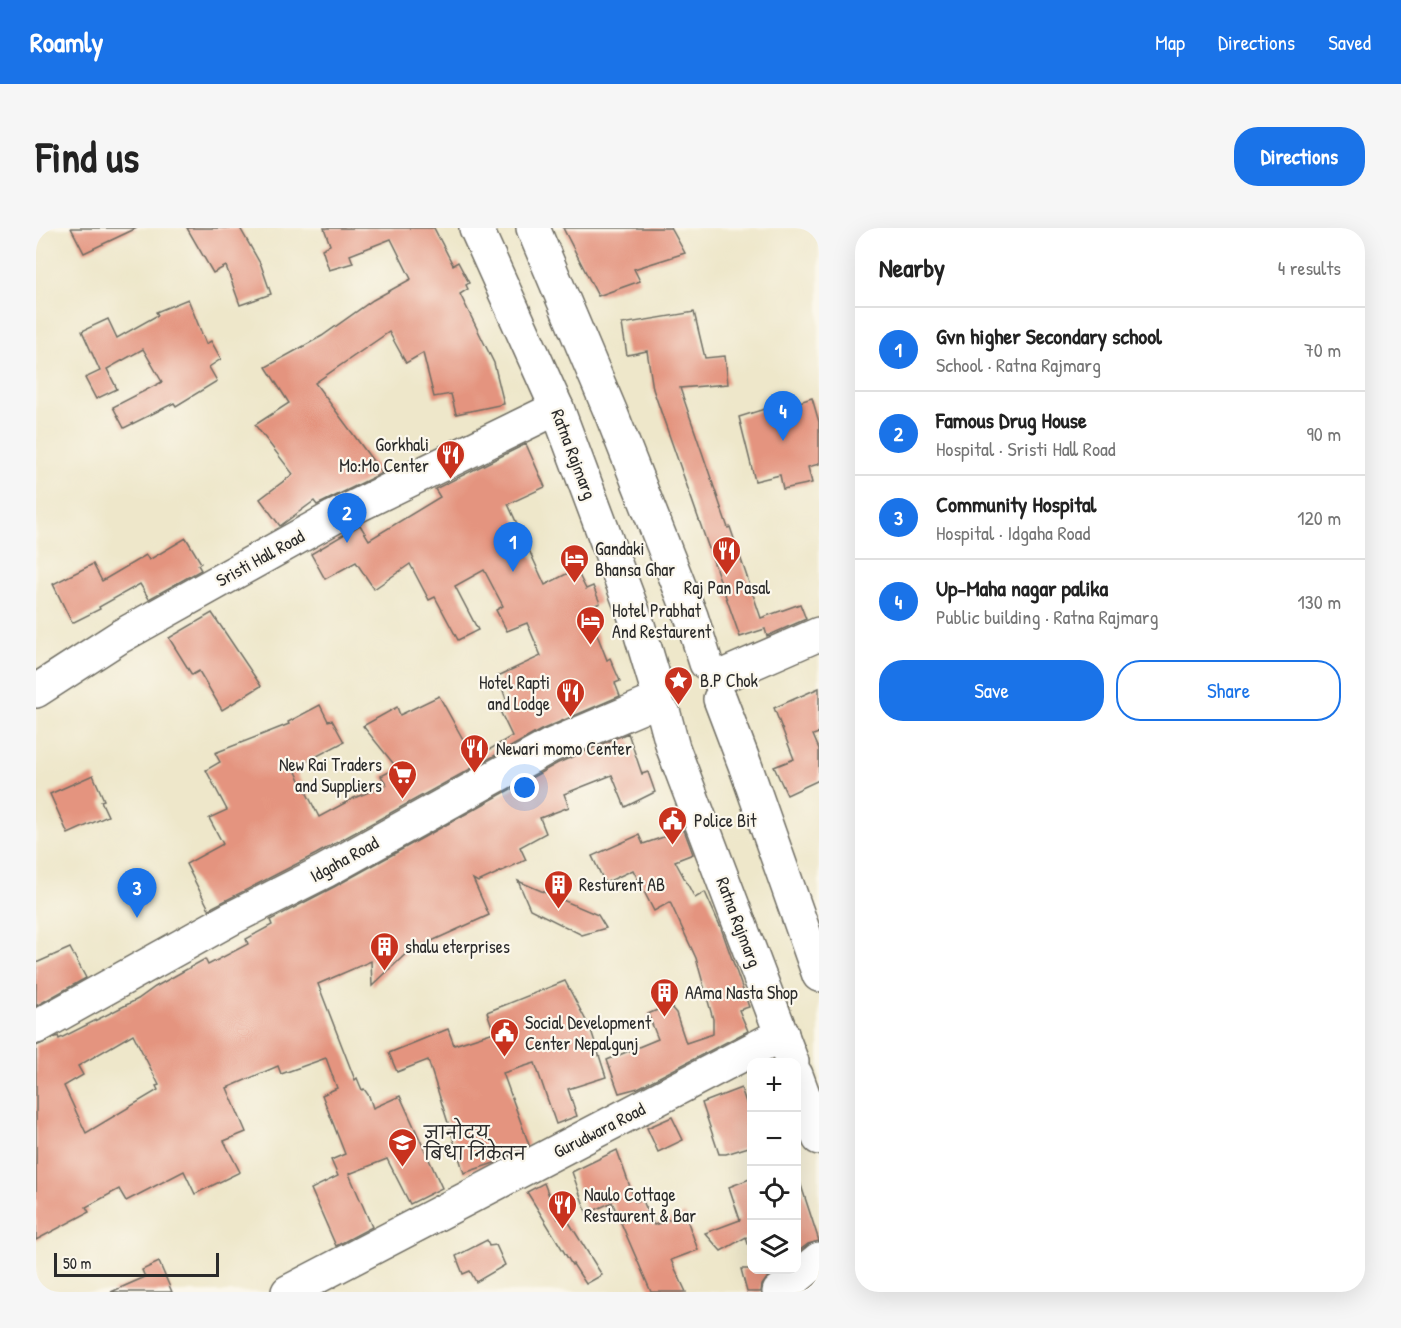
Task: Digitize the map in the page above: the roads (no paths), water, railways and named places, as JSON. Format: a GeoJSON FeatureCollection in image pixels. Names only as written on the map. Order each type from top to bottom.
{"type":"FeatureCollection","features":[{"type":"Feature","properties":{"kind":"main road","name":"Ratna Rajmarg"},"geometry":{"type":"LineString","coordinates":[[476,228],[557,408],[638,625],[673,748],[787,1048]]}},
{"type":"Feature","properties":{"kind":"main road"},"geometry":{"type":"LineString","coordinates":[[542,232],[691,616],[819,975]]}},
{"type":"Feature","properties":{"kind":"main road","name":"Sristi Hall Road"},"geometry":{"type":"LineString","coordinates":[[36,691],[121,636],[334,518],[557,408]]}},
{"type":"Feature","properties":{"kind":"main road"},"geometry":{"type":"LineString","coordinates":[[714,680],[819,634]]}},
{"type":"Feature","properties":{"kind":"main road"},"geometry":{"type":"LineString","coordinates":[[689,658],[714,680],[714,711],[705,719],[693,723],[677,722],[659,700],[662,671],[674,662],[689,658]]}},
{"type":"Feature","properties":{"kind":"main road","name":"Idgaha Road"},"geometry":{"type":"LineString","coordinates":[[36,1027],[550,746],[659,700]]}},
{"type":"Feature","properties":{"kind":"main road","name":"Gurudwara Road"},"geometry":{"type":"LineString","coordinates":[[288,1292],[787,1048]]}},
{"type":"Feature","properties":{"kind":"main road"},"geometry":{"type":"LineString","coordinates":[[801,1089],[819,1138]]}},
{"type":"Feature","properties":{"kind":"main road"},"geometry":{"type":"LineString","coordinates":[[779,1292],[819,1259]]}},
{"type":"Feature","properties":{"kind":"place","name":"Up-Maha nagar palika"},"geometry":{"type":"Point","coordinates":[783,441]}},
{"type":"Feature","properties":{"kind":"place","name":"Gorkhali Mo:Mo Center"},"geometry":{"type":"Point","coordinates":[450,480]}},
{"type":"Feature","properties":{"kind":"place","name":"Famous Drug House"},"geometry":{"type":"Point","coordinates":[347,543]}},
{"type":"Feature","properties":{"kind":"place","name":"Gvn higher Secondary school"},"geometry":{"type":"Point","coordinates":[513,572]}},
{"type":"Feature","properties":{"kind":"place","name":"Raj Pan Pasal"},"geometry":{"type":"Point","coordinates":[727,576]}},
{"type":"Feature","properties":{"kind":"place","name":"Gandaki Bhansa Ghar"},"geometry":{"type":"Point","coordinates":[574,584]}},
{"type":"Feature","properties":{"kind":"place","name":"Hotel Prabhat And Restaurent"},"geometry":{"type":"Point","coordinates":[591,646]}},
{"type":"Feature","properties":{"kind":"place","name":"B.P Chok"},"geometry":{"type":"Point","coordinates":[679,706]}},
{"type":"Feature","properties":{"kind":"place","name":"Hotel Rapti and Lodge"},"geometry":{"type":"Point","coordinates":[571,718]}},
{"type":"Feature","properties":{"kind":"place","name":"Newari momo Center"},"geometry":{"type":"Point","coordinates":[475,774]}},
{"type":"Feature","properties":{"kind":"place","name":"New Rai Traders and Suppliers"},"geometry":{"type":"Point","coordinates":[403,800]}},
{"type":"Feature","properties":{"kind":"place","name":"Police Bit"},"geometry":{"type":"Point","coordinates":[673,846]}},
{"type":"Feature","properties":{"kind":"place","name":"Resturent AB"},"geometry":{"type":"Point","coordinates":[558,910]}},
{"type":"Feature","properties":{"kind":"place","name":"Community Hospital"},"geometry":{"type":"Point","coordinates":[137,918]}},
{"type":"Feature","properties":{"kind":"place","name":"shalu eterprises"},"geometry":{"type":"Point","coordinates":[384,972]}},
{"type":"Feature","properties":{"kind":"place","name":"AAma Nasta Shop"},"geometry":{"type":"Point","coordinates":[664,1018]}},
{"type":"Feature","properties":{"kind":"place","name":"Social Development Center Nepalgunj"},"geometry":{"type":"Point","coordinates":[504,1058]}},
{"type":"Feature","properties":{"kind":"place","name":"ज्ञानाेदय बिधा निकेतन"},"geometry":{"type":"Point","coordinates":[403,1168]}},
{"type":"Feature","properties":{"kind":"place","name":"Naulo Cottage Restaurent & Bar"},"geometry":{"type":"Point","coordinates":[563,1230]}}]}
